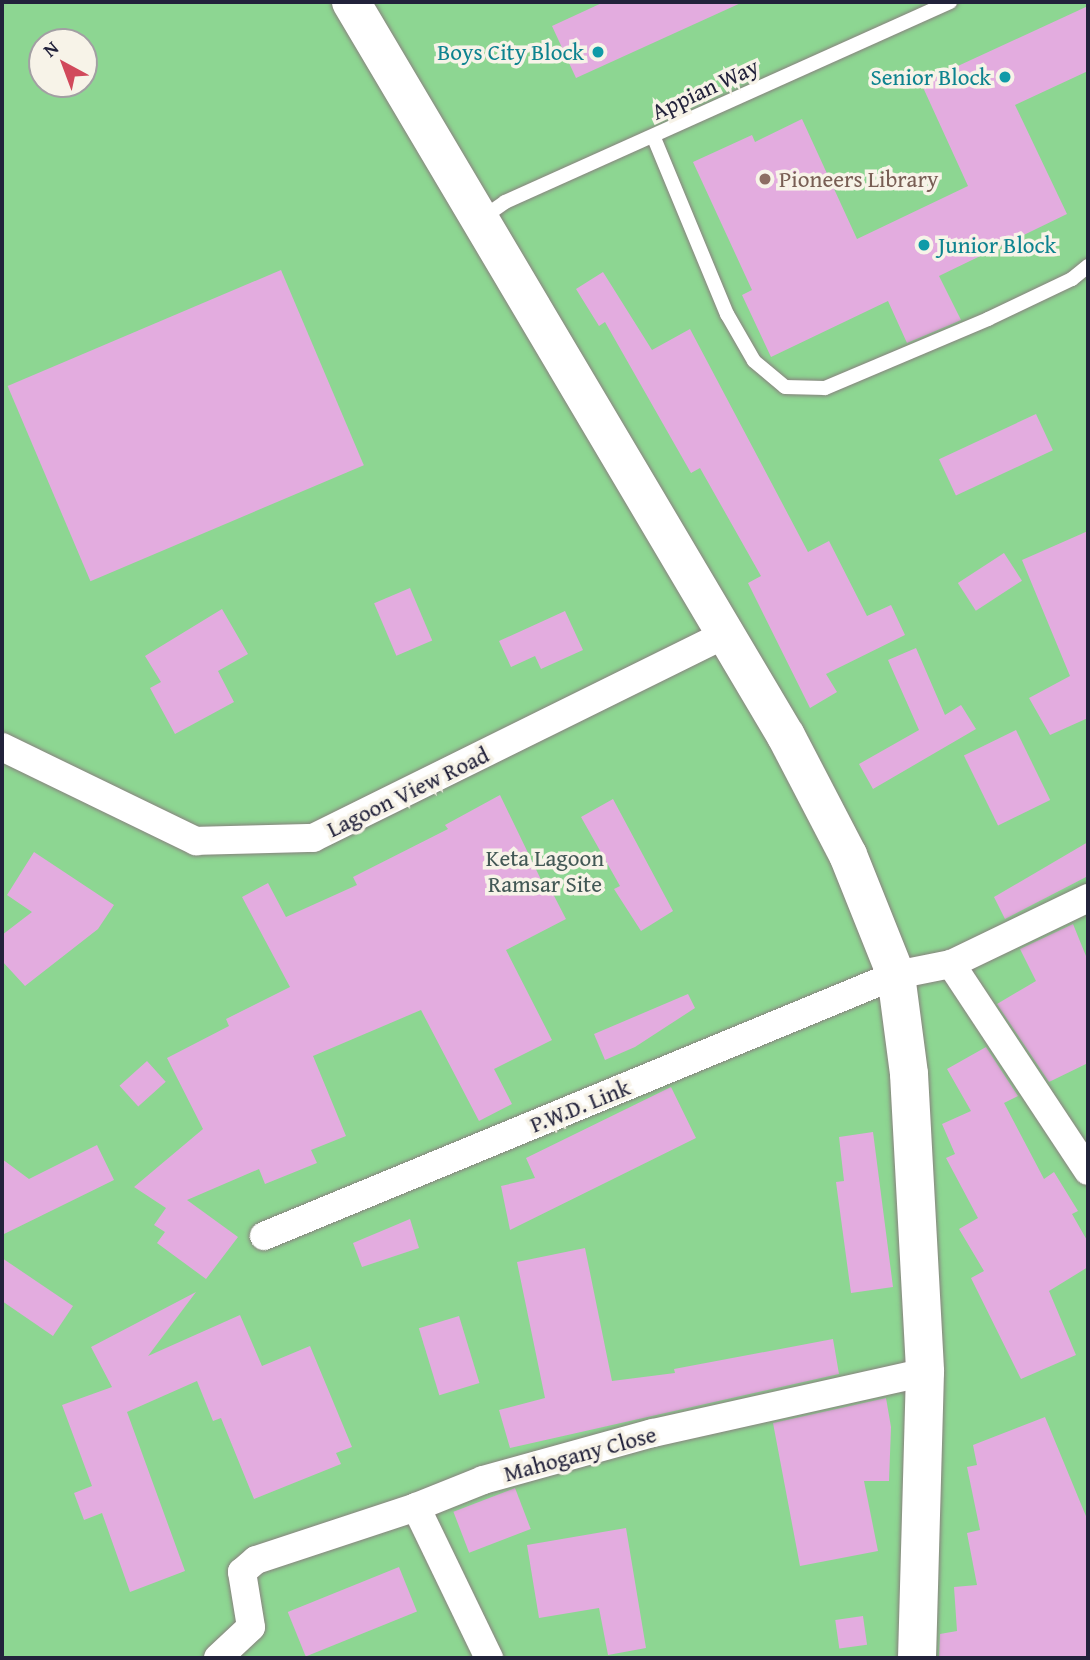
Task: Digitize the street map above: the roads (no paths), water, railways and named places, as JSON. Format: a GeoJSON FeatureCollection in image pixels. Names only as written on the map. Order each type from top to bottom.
{"type":"FeatureCollection","features":[{"type":"Feature","properties":{"kind":"main road"},"geometry":{"type":"LineString","coordinates":[[352,2],[786,736],[848,855],[897,975],[909,1074],[925,1372],[917,1658]]}},
{"type":"Feature","properties":{"kind":"street","name":"Lagoon View Road"},"geometry":{"type":"LineString","coordinates":[[2,747],[196,841],[313,838],[725,635]]}},
{"type":"Feature","properties":{"kind":"street","name":"P.W.D. Link"},"geometry":{"type":"LineString","coordinates":[[264,1236],[897,975],[951,964],[1088,898]]}},
{"type":"Feature","properties":{"kind":"street"},"geometry":{"type":"LineString","coordinates":[[951,964],[1088,1171]]}},
{"type":"Feature","properties":{"kind":"street","name":"Mahogany Close"},"geometry":{"type":"LineString","coordinates":[[218,1658],[251,1627],[245,1566],[416,1507],[484,1480],[653,1433],[925,1372]]}},
{"type":"Feature","properties":{"kind":"street"},"geometry":{"type":"LineString","coordinates":[[416,1507],[489,1658]]}},
{"type":"Feature","properties":{"kind":"lane","name":"Appian Way"},"geometry":{"type":"LineString","coordinates":[[480,220],[505,202],[654,138],[950,2]]}},
{"type":"Feature","properties":{"kind":"lane"},"geometry":{"type":"LineString","coordinates":[[654,138],[727,314],[754,361],[785,387],[825,388],[988,319],[1072,279],[1088,266]]}},
{"type":"Feature","properties":{"kind":"place","name":"Boys City Block"},"geometry":{"type":"Point","coordinates":[598,52]}},
{"type":"Feature","properties":{"kind":"place","name":"Senior Block"},"geometry":{"type":"Point","coordinates":[1005,77]}},
{"type":"Feature","properties":{"kind":"place","name":"Pioneers Library"},"geometry":{"type":"Point","coordinates":[765,179]}},
{"type":"Feature","properties":{"kind":"place","name":"Junior Block"},"geometry":{"type":"Point","coordinates":[924,245]}},
{"type":"Feature","properties":{"kind":"park label","name":"Keta Lagoon Ramsar Site"},"geometry":{"type":"Point","coordinates":[545,871]}}]}
